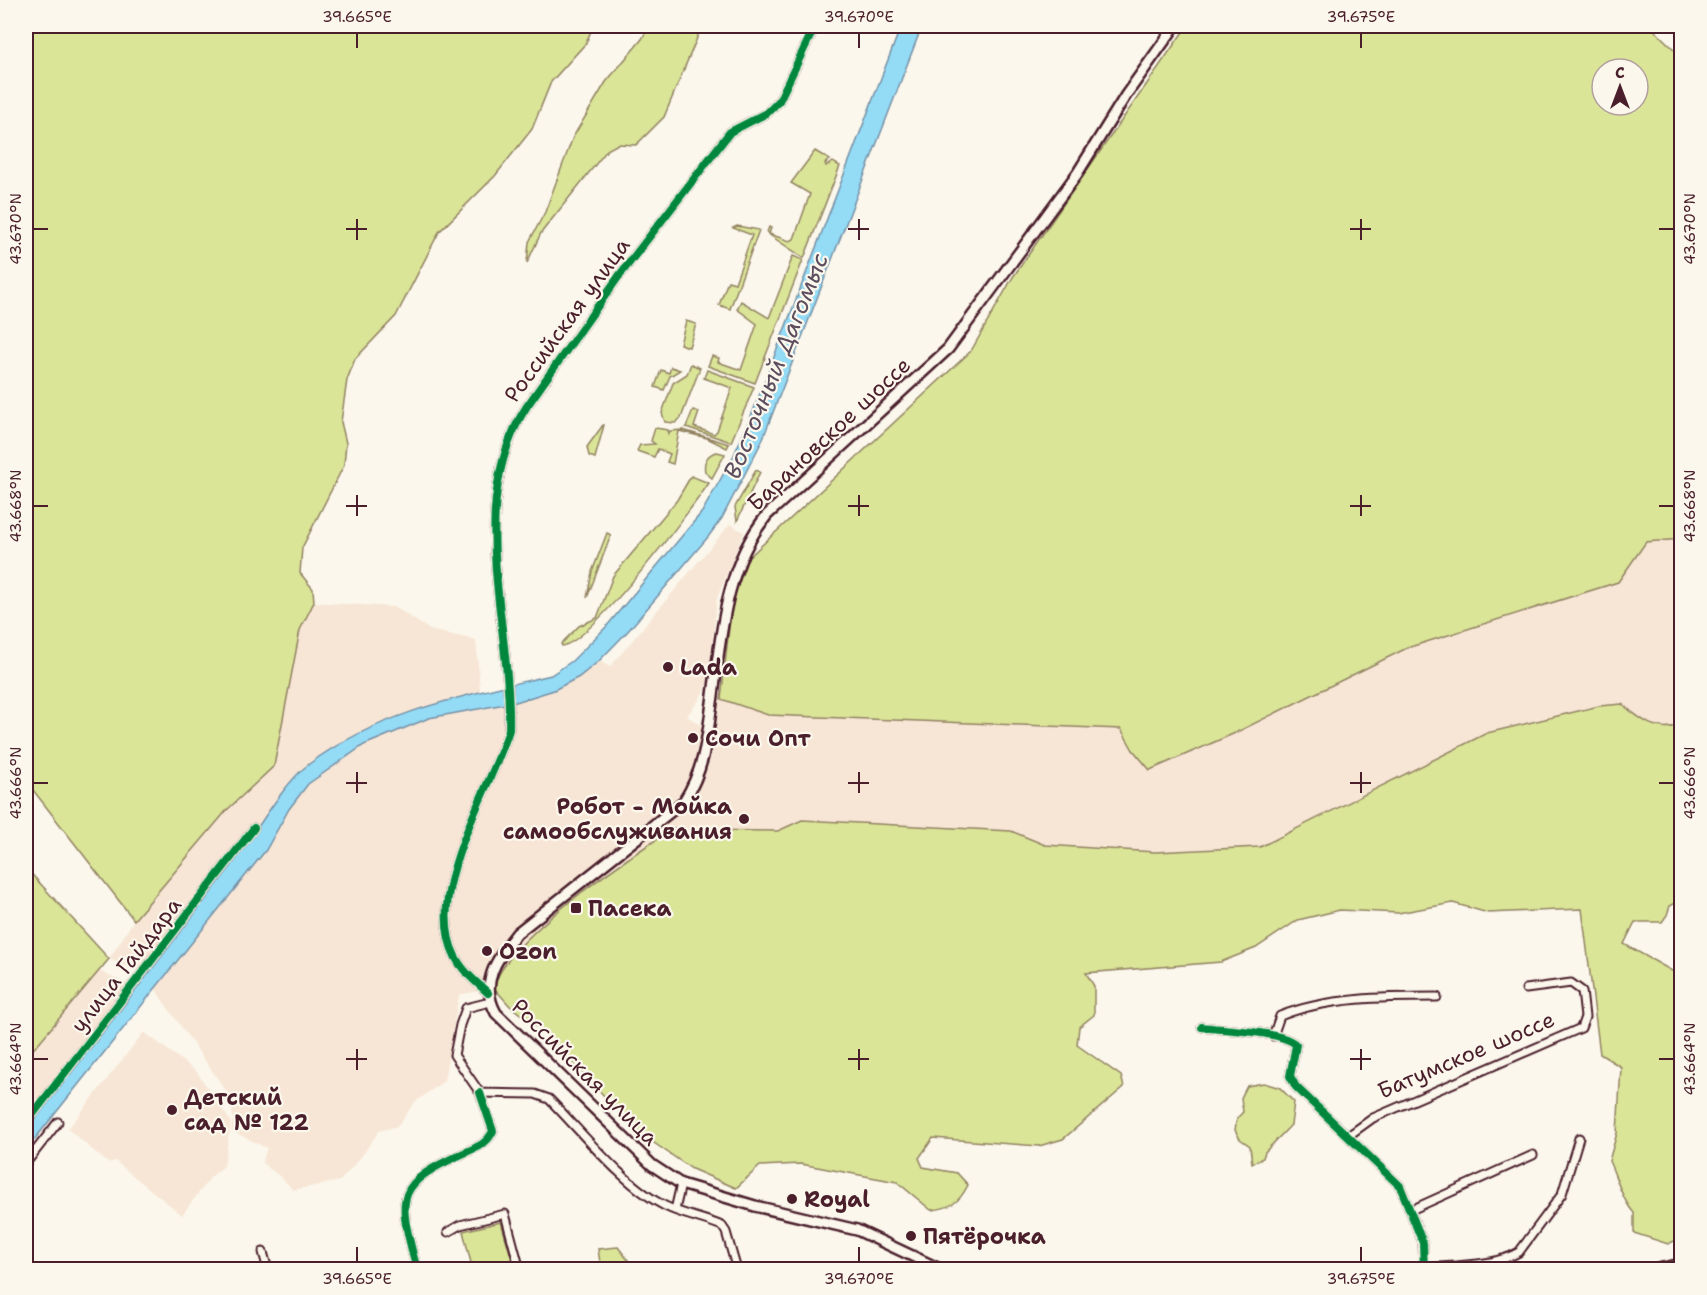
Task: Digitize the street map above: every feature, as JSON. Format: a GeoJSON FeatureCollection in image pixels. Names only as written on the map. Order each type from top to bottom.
{"type":"FeatureCollection","features":[{"type":"Feature","properties":{"kind":"highway"},"geometry":{"type":"LineString","coordinates":[[1658,1269],[1682,1265]]}},
{"type":"Feature","properties":{"kind":"main road","name":"Барановское шоссе"},"geometry":{"type":"LineString","coordinates":[[489,997],[491,970],[517,933],[677,808],[694,785],[706,749],[725,606],[738,563],[753,532],[767,515],[948,350],[1077,174],[1126,95],[1175,26]]}},
{"type":"Feature","properties":{"kind":"main road","name":"Российская улица"},"geometry":{"type":"LineString","coordinates":[[489,997],[496,1013],[626,1140],[652,1165],[681,1184],[755,1206],[857,1230],[926,1267]]}},
{"type":"Feature","properties":{"kind":"main road"},"geometry":{"type":"LineString","coordinates":[[926,1267],[935,1269]]}},
{"type":"Feature","properties":{"kind":"main road"},"geometry":{"type":"LineString","coordinates":[[926,1267],[942,1269]]}},
{"type":"Feature","properties":{"kind":"street","name":"Российская улица"},"geometry":{"type":"LineString","coordinates":[[489,997],[455,957],[450,944],[448,909],[461,841],[501,755],[509,730],[493,514],[498,475],[517,422],[619,276],[730,132],[767,113],[779,101],[815,26]]}},
{"type":"Feature","properties":{"kind":"street","name":"улица Гайдара"},"geometry":{"type":"LineString","coordinates":[[26,1123],[254,828]]}},
{"type":"Feature","properties":{"kind":"street","name":"Батумское шоссе"},"geometry":{"type":"LineString","coordinates":[[1348,1136],[1373,1118],[1581,1028],[1585,1017],[1582,992],[1571,983],[1526,989]]}},
{"type":"Feature","properties":{"kind":"street"},"geometry":{"type":"LineString","coordinates":[[417,1269],[402,1213],[403,1198],[412,1186],[441,1163],[488,1142],[493,1131],[480,1093],[454,1055],[460,1024],[466,1008],[489,997]]}},
{"type":"Feature","properties":{"kind":"street"},"geometry":{"type":"LineString","coordinates":[[1273,1036],[1280,1016],[1293,1011],[1349,1002],[1437,997]]}},
{"type":"Feature","properties":{"kind":"street"},"geometry":{"type":"LineString","coordinates":[[1202,1027],[1273,1036],[1293,1041],[1296,1045],[1290,1076],[1296,1087],[1400,1186],[1423,1243],[1424,1269],[1495,1260],[1510,1257],[1519,1252],[1562,1194],[1579,1138]]}},
{"type":"Feature","properties":{"kind":"street"},"geometry":{"type":"LineString","coordinates":[[480,1093],[535,1094],[549,1099],[628,1179],[664,1206],[722,1226],[726,1232],[737,1269]]}},
{"type":"Feature","properties":{"kind":"street"},"geometry":{"type":"LineString","coordinates":[[26,1163],[58,1122]]}},
{"type":"Feature","properties":{"kind":"street"},"geometry":{"type":"LineString","coordinates":[[1411,1210],[1533,1155]]}},
{"type":"Feature","properties":{"kind":"street"},"geometry":{"type":"LineString","coordinates":[[675,1210],[681,1184]]}},
{"type":"Feature","properties":{"kind":"street"},"geometry":{"type":"LineString","coordinates":[[448,1232],[460,1225],[504,1214],[520,1269]]}},
{"type":"Feature","properties":{"kind":"street"},"geometry":{"type":"LineString","coordinates":[[263,1252],[268,1269]]}},
{"type":"Feature","properties":{"kind":"shaded area"},"geometry":{"type":"Polygon","coordinates":[[[730,524],[744,532],[717,598],[708,682],[699,700],[687,716],[704,727],[721,699],[768,715],[1121,729],[1133,750],[1151,770],[1233,734],[1407,648],[1618,582],[1646,542],[1681,539],[1681,724],[1671,729],[1644,723],[1622,704],[1599,706],[1487,733],[1260,847],[1155,852],[1045,845],[1011,831],[802,820],[778,831],[700,830],[688,835],[679,829],[616,865],[541,927],[514,954],[495,981],[494,988],[459,995],[444,1081],[414,1103],[398,1126],[379,1131],[340,1181],[293,1190],[262,1163],[267,1148],[231,1131],[233,1119],[229,1095],[161,998],[148,975],[109,959],[134,920],[227,810],[274,766],[300,630],[314,602],[395,607],[430,630],[476,640],[481,702],[518,702],[554,690],[579,677],[599,661],[610,667],[730,524]]]}},
{"type":"Feature","properties":{"kind":"shaded area"},"geometry":{"type":"Polygon","coordinates":[[[99,971],[134,987],[26,1121],[26,1058],[99,971]]]}},
{"type":"Feature","properties":{"kind":"shaded area"},"geometry":{"type":"Polygon","coordinates":[[[144,1032],[197,1072],[231,1122],[224,1166],[210,1178],[182,1215],[115,1161],[108,1163],[68,1129],[144,1032]]]}},
{"type":"Feature","properties":{"kind":"green space"},"geometry":{"type":"Polygon","coordinates":[[[26,26],[593,26],[586,43],[551,82],[532,129],[495,176],[439,232],[396,316],[355,359],[347,380],[341,422],[346,443],[344,465],[302,548],[300,573],[313,589],[314,602],[300,630],[274,766],[227,810],[134,920],[26,781],[26,26]]]}},
{"type":"Feature","properties":{"kind":"green space"},"geometry":{"type":"Polygon","coordinates":[[[649,26],[702,26],[664,117],[636,145],[618,144],[607,150],[541,233],[527,263],[529,242],[545,212],[573,137],[606,82],[642,39],[649,26]]]}},
{"type":"Feature","properties":{"kind":"green space"},"geometry":{"type":"Polygon","coordinates":[[[1187,26],[1650,26],[1681,56],[1681,539],[1646,542],[1618,582],[1407,648],[1233,734],[1150,770],[1133,750],[1121,729],[768,715],[721,699],[732,602],[748,558],[971,351],[1013,277],[1187,26]]]}},
{"type":"Feature","properties":{"kind":"green space"},"geometry":{"type":"Polygon","coordinates":[[[815,151],[830,160],[825,163],[826,166],[833,162],[840,166],[804,258],[769,234],[790,241],[794,239],[810,194],[791,183],[815,151]]]}},
{"type":"Feature","properties":{"kind":"green space"},"geometry":{"type":"Polygon","coordinates":[[[737,226],[759,230],[730,309],[719,305],[728,281],[735,283],[752,235],[733,228],[737,226]]]}},
{"type":"Feature","properties":{"kind":"green space"},"geometry":{"type":"Polygon","coordinates":[[[793,256],[803,260],[755,383],[708,366],[712,356],[719,358],[718,362],[741,370],[757,324],[737,309],[741,301],[769,318],[793,256]]]}},
{"type":"Feature","properties":{"kind":"green space"},"geometry":{"type":"Polygon","coordinates":[[[686,321],[696,324],[689,347],[680,344],[686,321]]]}},
{"type":"Feature","properties":{"kind":"green space"},"geometry":{"type":"Polygon","coordinates":[[[691,364],[700,368],[681,418],[675,423],[665,422],[662,413],[673,383],[687,374],[691,364]]]}},
{"type":"Feature","properties":{"kind":"green space"},"geometry":{"type":"Polygon","coordinates":[[[671,367],[680,370],[670,376],[664,390],[655,387],[661,370],[669,373],[671,367]]]}},
{"type":"Feature","properties":{"kind":"green space"},"geometry":{"type":"Polygon","coordinates":[[[707,370],[754,387],[731,442],[686,427],[693,410],[699,412],[694,427],[714,434],[717,431],[732,388],[704,378],[707,370]]]}},
{"type":"Feature","properties":{"kind":"green space"},"geometry":{"type":"Polygon","coordinates":[[[603,425],[595,458],[589,456],[587,447],[603,425]]]}},
{"type":"Feature","properties":{"kind":"green space"},"geometry":{"type":"Polygon","coordinates":[[[655,428],[668,430],[668,435],[670,431],[683,430],[729,444],[727,448],[707,438],[679,431],[673,464],[667,462],[670,454],[658,449],[654,457],[637,451],[640,445],[655,444],[651,441],[655,428]]]}},
{"type":"Feature","properties":{"kind":"green space"},"geometry":{"type":"Polygon","coordinates":[[[717,452],[725,454],[712,478],[705,472],[706,459],[717,452]]]}},
{"type":"Feature","properties":{"kind":"green space"},"geometry":{"type":"Polygon","coordinates":[[[756,470],[760,472],[737,521],[735,507],[756,470]]]}},
{"type":"Feature","properties":{"kind":"green space"},"geometry":{"type":"Polygon","coordinates":[[[691,476],[709,483],[682,520],[616,600],[576,639],[562,646],[561,644],[579,626],[597,618],[613,576],[677,500],[691,476]]]}},
{"type":"Feature","properties":{"kind":"green space"},"geometry":{"type":"Polygon","coordinates":[[[607,533],[611,535],[587,598],[592,572],[607,533]]]}},
{"type":"Feature","properties":{"kind":"green space"},"geometry":{"type":"Polygon","coordinates":[[[1622,704],[1650,724],[1665,728],[1681,724],[1681,900],[1670,906],[1662,922],[1635,922],[1624,944],[1681,976],[1681,1238],[1668,1244],[1634,1233],[1634,1213],[1623,1195],[1609,1161],[1617,1133],[1621,1067],[1600,1054],[1582,909],[1488,913],[1453,903],[1398,913],[1340,910],[1298,920],[1256,948],[1221,962],[1086,973],[1094,986],[1094,1015],[1079,1027],[1077,1045],[1121,1076],[1124,1087],[1063,1139],[1039,1146],[933,1138],[919,1158],[923,1167],[957,1173],[968,1185],[954,1204],[931,1210],[897,1182],[801,1164],[760,1166],[736,1188],[692,1169],[638,1132],[546,1034],[510,1006],[494,988],[503,968],[544,923],[601,878],[674,828],[688,835],[699,830],[778,831],[802,820],[1011,831],[1045,845],[1155,852],[1260,847],[1487,733],[1599,706],[1622,704]]]}},
{"type":"Feature","properties":{"kind":"green space"},"geometry":{"type":"Polygon","coordinates":[[[26,868],[109,959],[26,1058],[26,868]]]}},
{"type":"Feature","properties":{"kind":"green space"},"geometry":{"type":"Polygon","coordinates":[[[1264,1083],[1280,1088],[1294,1102],[1291,1125],[1265,1152],[1263,1158],[1252,1163],[1250,1146],[1240,1139],[1235,1130],[1237,1118],[1243,1112],[1241,1098],[1247,1086],[1264,1083]]]}},
{"type":"Feature","properties":{"kind":"green space"},"geometry":{"type":"Polygon","coordinates":[[[501,1222],[512,1260],[472,1267],[463,1231],[501,1222]]]}},
{"type":"Feature","properties":{"kind":"green space"},"geometry":{"type":"Polygon","coordinates":[[[618,1247],[635,1269],[601,1269],[598,1249],[618,1247]]]}},
{"type":"Feature","properties":{"kind":"water","name":"Восточный Дагомыс"},"geometry":{"type":"Polygon","coordinates":[[[901,26],[922,26],[762,441],[722,518],[708,537],[628,631],[599,661],[579,677],[554,690],[516,702],[429,718],[364,745],[308,784],[289,809],[266,850],[26,1150],[26,1131],[232,865],[279,797],[299,773],[336,746],[395,718],[456,698],[551,675],[572,661],[606,627],[702,512],[733,457],[754,409],[901,26]]]}},
{"type":"Feature","properties":{"kind":"cycle path"},"geometry":{"type":"LineString","coordinates":[[488,993],[465,971],[455,956],[447,930],[447,902],[453,872],[463,842],[509,730],[508,689],[494,523],[498,482],[508,443],[527,406],[619,276],[730,132],[767,113],[779,101],[815,26]]}},
{"type":"Feature","properties":{"kind":"cycle path"},"geometry":{"type":"LineString","coordinates":[[26,1123],[254,828]]}},
{"type":"Feature","properties":{"kind":"cycle path"},"geometry":{"type":"LineString","coordinates":[[1202,1027],[1266,1034],[1289,1040],[1296,1045],[1290,1076],[1296,1087],[1400,1186],[1423,1243],[1424,1270]]}},
{"type":"Feature","properties":{"kind":"cycle path"},"geometry":{"type":"LineString","coordinates":[[417,1270],[406,1226],[404,1210],[406,1197],[412,1186],[423,1175],[481,1145],[491,1135],[493,1131],[480,1093]]}},
{"type":"Feature","properties":{"kind":"place","name":"Lada"},"geometry":{"type":"Point","coordinates":[668,667]}},
{"type":"Feature","properties":{"kind":"place","name":"Сочи Опт"},"geometry":{"type":"Point","coordinates":[693,738]}},
{"type":"Feature","properties":{"kind":"place","name":"Робот - Мойка самообслуживания"},"geometry":{"type":"Point","coordinates":[744,819]}},
{"type":"Feature","properties":{"kind":"place","name":"Пасека"},"geometry":{"type":"Point","coordinates":[576,908]}},
{"type":"Feature","properties":{"kind":"place","name":"Ozon"},"geometry":{"type":"Point","coordinates":[487,951]}},
{"type":"Feature","properties":{"kind":"place","name":"Детский сад № 122"},"geometry":{"type":"Point","coordinates":[172,1110]}},
{"type":"Feature","properties":{"kind":"place","name":"Royal"},"geometry":{"type":"Point","coordinates":[792,1199]}},
{"type":"Feature","properties":{"kind":"place","name":"Пятёрочка"},"geometry":{"type":"Point","coordinates":[911,1236]}}]}
